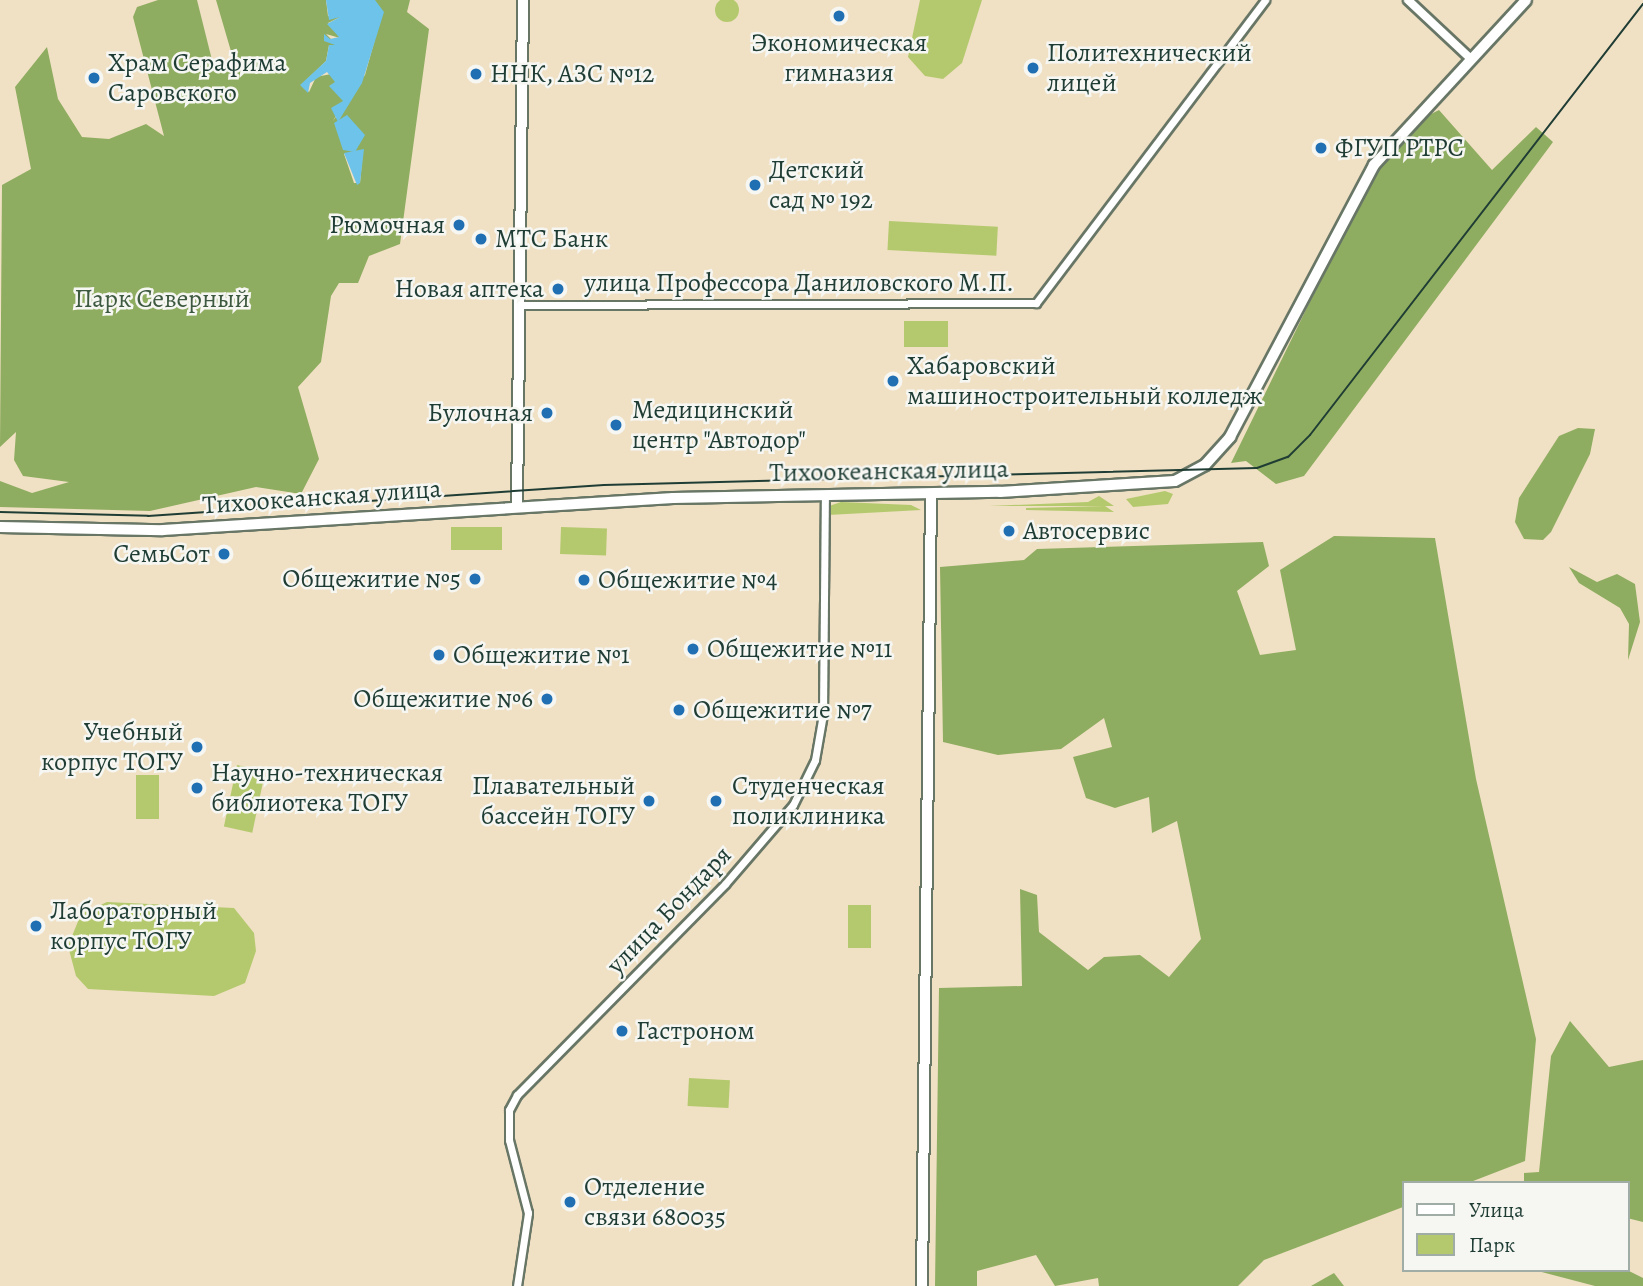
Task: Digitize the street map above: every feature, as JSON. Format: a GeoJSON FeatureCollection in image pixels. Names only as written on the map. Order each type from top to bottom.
{"type":"FeatureCollection","features":[{"type":"Feature","properties":{"kind":"main road"},"geometry":{"type":"LineString","coordinates":[[517,508],[523,0]]}},
{"type":"Feature","properties":{"kind":"main road","name":"Тихоокеанская улица"},"geometry":{"type":"LineString","coordinates":[[0,527],[163,530],[517,508],[825,495],[1151,486],[1198,470],[1241,418],[1374,165],[1526,0]]}},
{"type":"Feature","properties":{"kind":"main road"},"geometry":{"type":"LineString","coordinates":[[922,1286],[931,494]]}},
{"type":"Feature","properties":{"kind":"street","name":"улица Профессора Даниловского М.П."},"geometry":{"type":"LineString","coordinates":[[519,305],[1036,303],[1265,0]]}},
{"type":"Feature","properties":{"kind":"street"},"geometry":{"type":"LineString","coordinates":[[1408,0],[1470,58]]}},
{"type":"Feature","properties":{"kind":"street","name":"улица Бондаря"},"geometry":{"type":"LineString","coordinates":[[517,1286],[528,1213],[509,1140],[509,1110],[517,1095],[730,878],[793,805],[816,760],[822,714],[825,495]]}},
{"type":"Feature","properties":{"kind":"green space"},"geometry":{"type":"Polygon","coordinates":[[[732,-1],[738,5],[736,19],[727,22],[718,19],[715,10],[718,1],[732,-1]]]}},
{"type":"Feature","properties":{"kind":"green space","name":"Парк Северный"},"geometry":{"type":"Polygon","coordinates":[[[158,0],[197,0],[215,72],[235,65],[216,0],[326,0],[328,16],[340,17],[328,23],[340,38],[326,34],[337,45],[329,45],[326,61],[301,85],[309,92],[316,77],[331,74],[336,82],[330,86],[344,101],[333,121],[365,75],[375,39],[375,0],[410,0],[407,12],[429,29],[400,244],[369,256],[358,283],[339,283],[331,296],[321,362],[298,387],[319,459],[301,494],[256,487],[150,511],[0,507],[0,481],[32,493],[69,482],[23,476],[14,460],[16,432],[0,447],[2,185],[31,169],[15,87],[47,47],[58,99],[82,137],[109,139],[146,124],[164,136],[133,17],[137,7],[158,0]],[[363,151],[344,154],[354,183],[360,183],[363,151]]]}},
{"type":"Feature","properties":{"kind":"green space"},"geometry":{"type":"Polygon","coordinates":[[[920,0],[982,0],[962,63],[943,79],[925,76],[908,57],[920,0]]]}},
{"type":"Feature","properties":{"kind":"green space"},"geometry":{"type":"Polygon","coordinates":[[[1439,110],[1492,170],[1536,127],[1553,142],[1304,476],[1276,484],[1246,461],[1231,463],[1369,181],[1415,122],[1439,110]]]}},
{"type":"Feature","properties":{"kind":"green space"},"geometry":{"type":"Polygon","coordinates":[[[889,221],[998,227],[996,256],[887,250],[889,221]]]}},
{"type":"Feature","properties":{"kind":"green space"},"geometry":{"type":"Polygon","coordinates":[[[904,321],[948,321],[948,347],[904,347],[904,321]]]}},
{"type":"Feature","properties":{"kind":"green space"},"geometry":{"type":"Polygon","coordinates":[[[1578,428],[1595,429],[1590,454],[1551,532],[1543,540],[1524,539],[1515,522],[1519,498],[1559,436],[1578,428]]]}},
{"type":"Feature","properties":{"kind":"green space"},"geometry":{"type":"Polygon","coordinates":[[[1165,491],[1173,494],[1168,504],[1133,507],[1126,499],[1165,491]]]}},
{"type":"Feature","properties":{"kind":"green space"},"geometry":{"type":"Polygon","coordinates":[[[1099,496],[1114,506],[989,506],[1088,502],[1099,496]]]}},
{"type":"Feature","properties":{"kind":"green space"},"geometry":{"type":"Polygon","coordinates":[[[841,502],[911,505],[921,510],[828,515],[829,506],[841,502]]]}},
{"type":"Feature","properties":{"kind":"green space"},"geometry":{"type":"Polygon","coordinates":[[[1105,506],[1114,512],[1026,510],[1026,508],[1105,506]]]}},
{"type":"Feature","properties":{"kind":"green space"},"geometry":{"type":"Polygon","coordinates":[[[451,527],[502,527],[502,550],[451,550],[451,527]]]}},
{"type":"Feature","properties":{"kind":"green space"},"geometry":{"type":"Polygon","coordinates":[[[561,527],[607,529],[606,556],[560,554],[561,527]]]}},
{"type":"Feature","properties":{"kind":"green space"},"geometry":{"type":"Polygon","coordinates":[[[1334,536],[1435,538],[1476,779],[1536,1039],[1525,1161],[1473,1181],[1402,1181],[1402,1207],[1264,1260],[1238,1286],[1099,1286],[1098,1278],[1055,1286],[1036,1255],[977,1271],[977,1286],[935,1286],[939,988],[1022,986],[1020,889],[1037,895],[1039,932],[1088,970],[1104,957],[1140,955],[1169,977],[1201,939],[1177,821],[1152,833],[1149,797],[1115,808],[1086,798],[1073,757],[1112,747],[1104,718],[1061,749],[998,755],[943,742],[940,567],[1024,560],[1037,549],[1263,542],[1269,566],[1237,591],[1260,655],[1296,650],[1280,570],[1334,536]]]}},
{"type":"Feature","properties":{"kind":"green space"},"geometry":{"type":"Polygon","coordinates":[[[1569,567],[1597,582],[1617,574],[1635,584],[1640,622],[1628,660],[1629,624],[1620,608],[1579,583],[1569,567]]]}},
{"type":"Feature","properties":{"kind":"green space"},"geometry":{"type":"Polygon","coordinates":[[[237,765],[265,771],[252,833],[224,827],[237,765]]]}},
{"type":"Feature","properties":{"kind":"green space"},"geometry":{"type":"Polygon","coordinates":[[[136,775],[159,775],[159,819],[136,819],[136,775]]]}},
{"type":"Feature","properties":{"kind":"green space"},"geometry":{"type":"Polygon","coordinates":[[[107,902],[234,908],[254,933],[256,951],[245,983],[214,996],[88,989],[76,976],[68,946],[81,914],[107,902]]]}},
{"type":"Feature","properties":{"kind":"green space"},"geometry":{"type":"Polygon","coordinates":[[[848,905],[871,905],[871,948],[848,948],[848,905]]]}},
{"type":"Feature","properties":{"kind":"green space"},"geometry":{"type":"Polygon","coordinates":[[[1570,1021],[1609,1067],[1643,1060],[1643,1222],[1629,1218],[1629,1181],[1524,1181],[1524,1173],[1539,1172],[1551,1056],[1570,1021]]]}},
{"type":"Feature","properties":{"kind":"green space"},"geometry":{"type":"Polygon","coordinates":[[[689,1078],[730,1080],[728,1108],[688,1106],[689,1078]]]}},
{"type":"Feature","properties":{"kind":"green space"},"geometry":{"type":"Polygon","coordinates":[[[1629,1271],[1643,1278],[1643,1286],[1595,1286],[1542,1272],[1629,1271]]]}},
{"type":"Feature","properties":{"kind":"green space"},"geometry":{"type":"Polygon","coordinates":[[[1334,1273],[1344,1286],[1311,1286],[1334,1273]]]}},
{"type":"Feature","properties":{"kind":"water"},"geometry":{"type":"Polygon","coordinates":[[[326,0],[375,0],[384,12],[362,83],[338,122],[331,108],[343,101],[329,86],[335,82],[327,72],[310,83],[308,93],[300,85],[326,61],[329,45],[335,45],[324,41],[324,34],[330,39],[339,37],[327,24],[340,17],[329,20],[326,0]]]}},
{"type":"Feature","properties":{"kind":"water"},"geometry":{"type":"Polygon","coordinates":[[[347,115],[365,135],[355,152],[343,150],[334,123],[347,115]]]}},
{"type":"Feature","properties":{"kind":"water"},"geometry":{"type":"Polygon","coordinates":[[[364,149],[360,183],[357,185],[344,153],[364,149]]]}},
{"type":"Feature","properties":{"kind":"tram line"},"geometry":{"type":"LineString","coordinates":[[0,512],[148,516],[604,485],[1257,468],[1288,457],[1310,435],[1643,4]]}},
{"type":"Feature","properties":{"kind":"place","name":"Экономическая гимназия"},"geometry":{"type":"Point","coordinates":[839,16]}},
{"type":"Feature","properties":{"kind":"place","name":"Политехнический лицей"},"geometry":{"type":"Point","coordinates":[1033,68]}},
{"type":"Feature","properties":{"kind":"place","name":"ННК, АЗС №12"},"geometry":{"type":"Point","coordinates":[476,74]}},
{"type":"Feature","properties":{"kind":"place","name":"Храм Серафима Саровского"},"geometry":{"type":"Point","coordinates":[94,78]}},
{"type":"Feature","properties":{"kind":"place","name":"ФГУП РТРС"},"geometry":{"type":"Point","coordinates":[1321,148]}},
{"type":"Feature","properties":{"kind":"place","name":"Детский сад № 192"},"geometry":{"type":"Point","coordinates":[755,185]}},
{"type":"Feature","properties":{"kind":"place","name":"Рюмочная"},"geometry":{"type":"Point","coordinates":[459,225]}},
{"type":"Feature","properties":{"kind":"place","name":"МТС Банк"},"geometry":{"type":"Point","coordinates":[481,239]}},
{"type":"Feature","properties":{"kind":"place","name":"Новая аптека"},"geometry":{"type":"Point","coordinates":[558,289]}},
{"type":"Feature","properties":{"kind":"place","name":"Хабаровский машиностроительный колледж"},"geometry":{"type":"Point","coordinates":[893,381]}},
{"type":"Feature","properties":{"kind":"place","name":"Булочная"},"geometry":{"type":"Point","coordinates":[547,413]}},
{"type":"Feature","properties":{"kind":"place","name":"Медицинский центр \"Автодор\""},"geometry":{"type":"Point","coordinates":[616,425]}},
{"type":"Feature","properties":{"kind":"place","name":"Автосервис"},"geometry":{"type":"Point","coordinates":[1009,531]}},
{"type":"Feature","properties":{"kind":"place","name":"СемьСот"},"geometry":{"type":"Point","coordinates":[224,554]}},
{"type":"Feature","properties":{"kind":"place","name":"Общежитие №5"},"geometry":{"type":"Point","coordinates":[475,579]}},
{"type":"Feature","properties":{"kind":"place","name":"Общежитие №4"},"geometry":{"type":"Point","coordinates":[584,580]}},
{"type":"Feature","properties":{"kind":"place","name":"Общежитие №11"},"geometry":{"type":"Point","coordinates":[693,649]}},
{"type":"Feature","properties":{"kind":"place","name":"Общежитие №1"},"geometry":{"type":"Point","coordinates":[439,655]}},
{"type":"Feature","properties":{"kind":"place","name":"Общежитие №6"},"geometry":{"type":"Point","coordinates":[547,699]}},
{"type":"Feature","properties":{"kind":"place","name":"Общежитие №7"},"geometry":{"type":"Point","coordinates":[679,710]}},
{"type":"Feature","properties":{"kind":"place","name":"Учебный корпус ТОГУ"},"geometry":{"type":"Point","coordinates":[197,747]}},
{"type":"Feature","properties":{"kind":"place","name":"Научно-техническая библиотека ТОГУ"},"geometry":{"type":"Point","coordinates":[197,788]}},
{"type":"Feature","properties":{"kind":"place","name":"Плавательный бассейн ТОГУ"},"geometry":{"type":"Point","coordinates":[649,801]}},
{"type":"Feature","properties":{"kind":"place","name":"Студенческая поликлиника"},"geometry":{"type":"Point","coordinates":[716,801]}},
{"type":"Feature","properties":{"kind":"place","name":"Лабораторный корпус ТОГУ"},"geometry":{"type":"Point","coordinates":[36,926]}},
{"type":"Feature","properties":{"kind":"place","name":"Гастроном"},"geometry":{"type":"Point","coordinates":[622,1031]}},
{"type":"Feature","properties":{"kind":"place","name":"Отделение связи 680035"},"geometry":{"type":"Point","coordinates":[570,1202]}}]}
